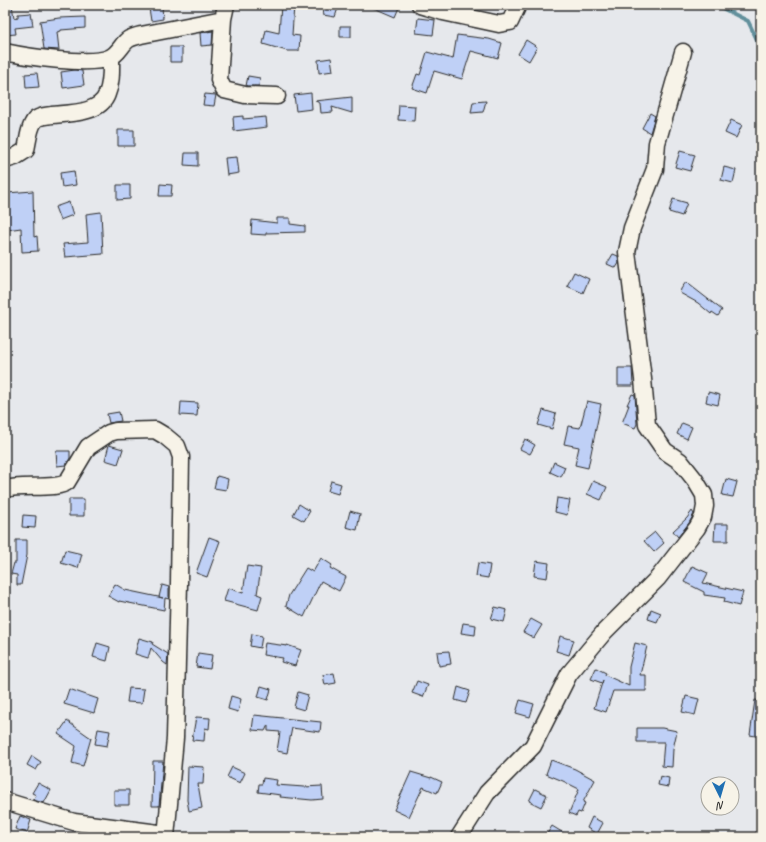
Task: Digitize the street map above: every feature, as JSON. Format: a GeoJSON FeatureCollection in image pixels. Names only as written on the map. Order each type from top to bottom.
{"type":"FeatureCollection","features":[{"type":"Feature","properties":{"kind":"street"},"geometry":{"type":"LineString","coordinates":[[420,5],[443,12],[499,24],[510,22],[518,5]]}},
{"type":"Feature","properties":{"kind":"street"},"geometry":{"type":"LineString","coordinates":[[5,52],[24,56],[99,61],[111,57],[121,49],[128,39],[225,12],[219,80],[224,90],[245,95],[277,96]]}},
{"type":"Feature","properties":{"kind":"street"},"geometry":{"type":"LineString","coordinates":[[459,837],[487,793],[533,746],[569,674],[605,631],[658,578],[697,528],[703,517],[705,506],[704,495],[695,480],[680,461],[665,451],[647,425],[643,379],[627,252],[632,228],[655,169],[657,143],[683,52]]}},
{"type":"Feature","properties":{"kind":"street"},"geometry":{"type":"LineString","coordinates":[[5,160],[16,157],[26,150],[33,124],[36,119],[42,116],[91,109],[100,104],[107,95],[111,78],[111,57]]}},
{"type":"Feature","properties":{"kind":"street"},"geometry":{"type":"LineString","coordinates":[[5,489],[41,485],[63,485],[67,482],[88,447],[109,433],[116,431],[155,430],[177,446],[181,457],[180,583],[175,738],[166,836],[74,822],[5,801]]}},
{"type":"Feature","properties":{"kind":"building"},"geometry":{"type":"Polygon","coordinates":[[[5,5],[12,5],[14,18],[18,17],[18,14],[31,13],[33,26],[15,28],[16,34],[5,35],[5,5]]]}},
{"type":"Feature","properties":{"kind":"building"},"geometry":{"type":"Polygon","coordinates":[[[281,5],[294,5],[292,35],[300,36],[299,51],[287,51],[263,44],[266,30],[279,33],[281,5]]]}},
{"type":"Feature","properties":{"kind":"building"},"geometry":{"type":"Polygon","coordinates":[[[325,5],[339,5],[335,17],[323,15],[325,5]]]}},
{"type":"Feature","properties":{"kind":"building"},"geometry":{"type":"Polygon","coordinates":[[[367,5],[400,5],[395,17],[367,5]]]}},
{"type":"Feature","properties":{"kind":"building"},"geometry":{"type":"Polygon","coordinates":[[[162,6],[163,19],[151,21],[149,8],[162,6]]]}},
{"type":"Feature","properties":{"kind":"building"},"geometry":{"type":"Polygon","coordinates":[[[85,17],[85,28],[61,30],[57,32],[59,50],[44,49],[40,21],[59,18],[85,17]]]}},
{"type":"Feature","properties":{"kind":"building"},"geometry":{"type":"Polygon","coordinates":[[[418,18],[435,20],[433,35],[416,33],[418,18]]]}},
{"type":"Feature","properties":{"kind":"building"},"geometry":{"type":"Polygon","coordinates":[[[340,26],[351,26],[351,37],[340,37],[340,26]]]}},
{"type":"Feature","properties":{"kind":"building"},"geometry":{"type":"Polygon","coordinates":[[[213,31],[212,45],[201,46],[200,33],[213,31]]]}},
{"type":"Feature","properties":{"kind":"building"},"geometry":{"type":"Polygon","coordinates":[[[457,35],[489,39],[502,43],[498,58],[471,51],[462,79],[434,71],[427,93],[412,88],[417,74],[420,75],[427,52],[453,59],[457,35]]]}},
{"type":"Feature","properties":{"kind":"building"},"geometry":{"type":"Polygon","coordinates":[[[526,40],[537,47],[529,61],[518,54],[526,40]]]}},
{"type":"Feature","properties":{"kind":"building"},"geometry":{"type":"Polygon","coordinates":[[[170,47],[182,47],[182,62],[170,62],[170,47]]]}},
{"type":"Feature","properties":{"kind":"building"},"geometry":{"type":"Polygon","coordinates":[[[331,58],[333,71],[319,73],[318,60],[331,58]]]}},
{"type":"Feature","properties":{"kind":"building"},"geometry":{"type":"Polygon","coordinates":[[[75,70],[82,71],[84,85],[63,88],[61,72],[75,70]]]}},
{"type":"Feature","properties":{"kind":"building"},"geometry":{"type":"Polygon","coordinates":[[[37,73],[39,87],[26,88],[25,74],[37,73]]]}},
{"type":"Feature","properties":{"kind":"building"},"geometry":{"type":"Polygon","coordinates":[[[248,76],[260,78],[259,86],[246,86],[248,76]]]}},
{"type":"Feature","properties":{"kind":"building"},"geometry":{"type":"Polygon","coordinates":[[[311,93],[312,109],[296,111],[294,95],[311,93]]]}},
{"type":"Feature","properties":{"kind":"building"},"geometry":{"type":"Polygon","coordinates":[[[205,94],[216,95],[214,106],[203,105],[205,94]]]}},
{"type":"Feature","properties":{"kind":"building"},"geometry":{"type":"Polygon","coordinates":[[[352,97],[352,113],[332,107],[333,112],[321,113],[320,103],[315,101],[352,97]]]}},
{"type":"Feature","properties":{"kind":"building"},"geometry":{"type":"Polygon","coordinates":[[[486,101],[483,112],[471,113],[473,102],[486,101]]]}},
{"type":"Feature","properties":{"kind":"building"},"geometry":{"type":"Polygon","coordinates":[[[399,105],[415,106],[414,121],[398,120],[399,105]]]}},
{"type":"Feature","properties":{"kind":"building"},"geometry":{"type":"Polygon","coordinates":[[[650,113],[655,116],[650,133],[642,128],[650,113]]]}},
{"type":"Feature","properties":{"kind":"building"},"geometry":{"type":"Polygon","coordinates":[[[243,116],[243,119],[266,117],[267,127],[234,131],[233,117],[243,116]]]}},
{"type":"Feature","properties":{"kind":"building"},"geometry":{"type":"Polygon","coordinates":[[[731,120],[742,125],[736,138],[725,133],[731,120]]]}},
{"type":"Feature","properties":{"kind":"building"},"geometry":{"type":"Polygon","coordinates":[[[118,130],[134,130],[134,146],[118,146],[118,130]]]}},
{"type":"Feature","properties":{"kind":"building"},"geometry":{"type":"Polygon","coordinates":[[[680,151],[695,155],[690,171],[675,167],[680,151]]]}},
{"type":"Feature","properties":{"kind":"building"},"geometry":{"type":"Polygon","coordinates":[[[185,153],[198,153],[198,166],[184,165],[185,153]]]}},
{"type":"Feature","properties":{"kind":"building"},"geometry":{"type":"Polygon","coordinates":[[[237,157],[239,173],[227,175],[225,158],[237,157]]]}},
{"type":"Feature","properties":{"kind":"building"},"geometry":{"type":"Polygon","coordinates":[[[724,167],[736,170],[733,183],[721,180],[724,167]]]}},
{"type":"Feature","properties":{"kind":"building"},"geometry":{"type":"Polygon","coordinates":[[[74,171],[76,185],[62,187],[60,173],[74,171]]]}},
{"type":"Feature","properties":{"kind":"building"},"geometry":{"type":"Polygon","coordinates":[[[160,184],[172,185],[171,196],[159,196],[160,184]]]}},
{"type":"Feature","properties":{"kind":"building"},"geometry":{"type":"Polygon","coordinates":[[[117,185],[130,185],[130,199],[117,200],[117,185]]]}},
{"type":"Feature","properties":{"kind":"building"},"geometry":{"type":"Polygon","coordinates":[[[33,191],[34,237],[37,236],[38,251],[22,252],[21,228],[7,230],[5,215],[9,214],[7,193],[33,191]]]}},
{"type":"Feature","properties":{"kind":"building"},"geometry":{"type":"Polygon","coordinates":[[[673,199],[687,203],[682,216],[669,212],[673,199]]]}},
{"type":"Feature","properties":{"kind":"building"},"geometry":{"type":"Polygon","coordinates":[[[69,202],[73,215],[60,220],[55,207],[69,202]]]}},
{"type":"Feature","properties":{"kind":"building"},"geometry":{"type":"Polygon","coordinates":[[[101,212],[103,254],[65,257],[63,244],[88,242],[86,214],[101,212]]]}},
{"type":"Feature","properties":{"kind":"building"},"geometry":{"type":"Polygon","coordinates":[[[277,218],[290,218],[290,224],[305,226],[305,232],[266,233],[266,235],[251,234],[252,220],[277,223],[277,218]]]}},
{"type":"Feature","properties":{"kind":"building"},"geometry":{"type":"Polygon","coordinates":[[[613,254],[618,256],[619,263],[616,268],[607,264],[613,254]]]}},
{"type":"Feature","properties":{"kind":"building"},"geometry":{"type":"Polygon","coordinates":[[[574,272],[589,279],[583,293],[567,286],[574,272]]]}},
{"type":"Feature","properties":{"kind":"building"},"geometry":{"type":"Polygon","coordinates":[[[686,282],[722,310],[718,316],[712,312],[711,314],[698,303],[680,293],[686,282]]]}},
{"type":"Feature","properties":{"kind":"building"},"geometry":{"type":"Polygon","coordinates":[[[618,368],[632,368],[633,386],[618,386],[618,368]]]}},
{"type":"Feature","properties":{"kind":"building"},"geometry":{"type":"Polygon","coordinates":[[[708,392],[720,395],[718,405],[706,402],[708,392]]]}},
{"type":"Feature","properties":{"kind":"building"},"geometry":{"type":"Polygon","coordinates":[[[632,394],[635,395],[637,424],[635,428],[622,423],[632,394]]]}},
{"type":"Feature","properties":{"kind":"building"},"geometry":{"type":"Polygon","coordinates":[[[587,401],[601,404],[588,468],[575,465],[579,447],[564,444],[568,426],[580,428],[587,401]]]}},
{"type":"Feature","properties":{"kind":"building"},"geometry":{"type":"Polygon","coordinates":[[[181,402],[198,403],[197,416],[180,415],[181,402]]]}},
{"type":"Feature","properties":{"kind":"building"},"geometry":{"type":"Polygon","coordinates":[[[543,410],[556,414],[552,429],[538,425],[543,410]]]}},
{"type":"Feature","properties":{"kind":"building"},"geometry":{"type":"Polygon","coordinates":[[[119,412],[121,421],[109,423],[107,414],[119,412]]]}},
{"type":"Feature","properties":{"kind":"building"},"geometry":{"type":"Polygon","coordinates":[[[682,423],[692,427],[687,439],[677,434],[682,423]]]}},
{"type":"Feature","properties":{"kind":"building"},"geometry":{"type":"Polygon","coordinates":[[[525,439],[535,445],[530,454],[520,449],[525,439]]]}},
{"type":"Feature","properties":{"kind":"building"},"geometry":{"type":"Polygon","coordinates":[[[109,445],[123,449],[118,464],[105,460],[109,445]]]}},
{"type":"Feature","properties":{"kind":"building"},"geometry":{"type":"Polygon","coordinates":[[[56,451],[70,451],[70,458],[66,465],[57,466],[56,451]]]}},
{"type":"Feature","properties":{"kind":"building"},"geometry":{"type":"Polygon","coordinates":[[[554,462],[565,467],[561,477],[550,472],[554,462]]]}},
{"type":"Feature","properties":{"kind":"building"},"geometry":{"type":"Polygon","coordinates":[[[217,476],[228,479],[226,490],[214,488],[217,476]]]}},
{"type":"Feature","properties":{"kind":"building"},"geometry":{"type":"Polygon","coordinates":[[[726,479],[737,482],[733,497],[722,495],[726,479]]]}},
{"type":"Feature","properties":{"kind":"building"},"geometry":{"type":"Polygon","coordinates":[[[331,481],[341,484],[338,494],[328,491],[331,481]]]}},
{"type":"Feature","properties":{"kind":"building"},"geometry":{"type":"Polygon","coordinates":[[[593,481],[607,487],[601,500],[587,494],[593,481]]]}},
{"type":"Feature","properties":{"kind":"building"},"geometry":{"type":"Polygon","coordinates":[[[557,498],[570,500],[567,515],[555,512],[557,498]]]}},
{"type":"Feature","properties":{"kind":"building"},"geometry":{"type":"Polygon","coordinates":[[[69,499],[84,499],[84,516],[69,516],[69,499]]]}},
{"type":"Feature","properties":{"kind":"building"},"geometry":{"type":"Polygon","coordinates":[[[299,504],[310,511],[304,521],[293,515],[299,504]]]}},
{"type":"Feature","properties":{"kind":"building"},"geometry":{"type":"Polygon","coordinates":[[[350,511],[360,514],[357,530],[346,527],[350,511]]]}},
{"type":"Feature","properties":{"kind":"building"},"geometry":{"type":"Polygon","coordinates":[[[692,511],[694,514],[678,537],[673,531],[692,511]]]}},
{"type":"Feature","properties":{"kind":"building"},"geometry":{"type":"Polygon","coordinates":[[[23,515],[36,516],[35,528],[22,527],[23,515]]]}},
{"type":"Feature","properties":{"kind":"building"},"geometry":{"type":"Polygon","coordinates":[[[715,524],[728,524],[728,541],[714,541],[715,524]]]}},
{"type":"Feature","properties":{"kind":"building"},"geometry":{"type":"Polygon","coordinates":[[[655,532],[664,543],[654,552],[644,541],[655,532]]]}},
{"type":"Feature","properties":{"kind":"building"},"geometry":{"type":"Polygon","coordinates":[[[209,537],[220,541],[207,577],[196,573],[209,537]]]}},
{"type":"Feature","properties":{"kind":"building"},"geometry":{"type":"Polygon","coordinates":[[[16,540],[27,540],[27,555],[21,585],[17,585],[17,575],[11,574],[14,563],[16,563],[16,540]]]}},
{"type":"Feature","properties":{"kind":"building"},"geometry":{"type":"Polygon","coordinates":[[[65,550],[82,554],[78,568],[61,563],[65,550]]]}},
{"type":"Feature","properties":{"kind":"building"},"geometry":{"type":"Polygon","coordinates":[[[321,558],[332,565],[330,568],[346,577],[339,591],[321,581],[304,617],[286,606],[289,595],[306,568],[313,572],[321,558]]]}},
{"type":"Feature","properties":{"kind":"building"},"geometry":{"type":"Polygon","coordinates":[[[536,561],[549,563],[547,578],[534,576],[536,561]]]}},
{"type":"Feature","properties":{"kind":"building"},"geometry":{"type":"Polygon","coordinates":[[[478,563],[490,565],[488,578],[476,576],[478,563]]]}},
{"type":"Feature","properties":{"kind":"building"},"geometry":{"type":"Polygon","coordinates":[[[247,566],[261,568],[257,594],[262,596],[258,610],[224,601],[228,588],[243,593],[247,566]]]}},
{"type":"Feature","properties":{"kind":"building"},"geometry":{"type":"Polygon","coordinates":[[[692,566],[708,573],[703,583],[743,592],[739,606],[724,602],[725,598],[704,595],[704,592],[684,582],[692,566]]]}},
{"type":"Feature","properties":{"kind":"building"},"geometry":{"type":"Polygon","coordinates":[[[115,584],[125,590],[163,598],[159,597],[162,585],[169,587],[169,599],[165,598],[164,610],[119,602],[108,596],[115,584]]]}},
{"type":"Feature","properties":{"kind":"building"},"geometry":{"type":"Polygon","coordinates":[[[495,607],[507,610],[504,622],[491,619],[495,607]]]}},
{"type":"Feature","properties":{"kind":"building"},"geometry":{"type":"Polygon","coordinates":[[[651,609],[661,613],[657,622],[648,619],[651,609]]]}},
{"type":"Feature","properties":{"kind":"building"},"geometry":{"type":"Polygon","coordinates":[[[531,619],[542,625],[534,638],[523,632],[531,619]]]}},
{"type":"Feature","properties":{"kind":"building"},"geometry":{"type":"Polygon","coordinates":[[[463,623],[476,625],[475,635],[461,633],[463,623]]]}},
{"type":"Feature","properties":{"kind":"building"},"geometry":{"type":"Polygon","coordinates":[[[252,634],[262,636],[260,648],[250,646],[252,634]]]}},
{"type":"Feature","properties":{"kind":"building"},"geometry":{"type":"Polygon","coordinates":[[[560,636],[574,640],[569,655],[556,651],[560,636]]]}},
{"type":"Feature","properties":{"kind":"building"},"geometry":{"type":"Polygon","coordinates":[[[139,638],[153,642],[152,644],[168,654],[167,665],[151,648],[148,658],[135,654],[139,638]]]}},
{"type":"Feature","properties":{"kind":"building"},"geometry":{"type":"Polygon","coordinates":[[[97,643],[110,647],[107,661],[93,657],[97,643]]]}},
{"type":"Feature","properties":{"kind":"building"},"geometry":{"type":"Polygon","coordinates":[[[265,643],[287,645],[301,650],[295,666],[281,662],[283,658],[263,655],[265,643]]]}},
{"type":"Feature","properties":{"kind":"building"},"geometry":{"type":"Polygon","coordinates":[[[635,643],[647,646],[640,675],[646,675],[646,691],[613,691],[606,712],[594,708],[603,680],[602,683],[591,679],[596,668],[606,673],[605,675],[629,686],[629,667],[635,643]]]}},
{"type":"Feature","properties":{"kind":"building"},"geometry":{"type":"Polygon","coordinates":[[[449,651],[451,664],[439,666],[437,652],[449,651]]]}},
{"type":"Feature","properties":{"kind":"building"},"geometry":{"type":"Polygon","coordinates":[[[198,653],[212,655],[210,669],[196,667],[198,653]]]}},
{"type":"Feature","properties":{"kind":"building"},"geometry":{"type":"Polygon","coordinates":[[[334,673],[336,683],[325,685],[323,675],[334,673]]]}},
{"type":"Feature","properties":{"kind":"building"},"geometry":{"type":"Polygon","coordinates":[[[417,681],[428,685],[423,697],[412,693],[417,681]]]}},
{"type":"Feature","properties":{"kind":"building"},"geometry":{"type":"Polygon","coordinates":[[[261,686],[271,689],[268,700],[258,697],[261,686]]]}},
{"type":"Feature","properties":{"kind":"building"},"geometry":{"type":"Polygon","coordinates":[[[458,687],[470,691],[466,703],[455,700],[458,687]]]}},
{"type":"Feature","properties":{"kind":"building"},"geometry":{"type":"Polygon","coordinates":[[[129,688],[144,689],[142,703],[127,702],[129,688]]]}},
{"type":"Feature","properties":{"kind":"building"},"geometry":{"type":"Polygon","coordinates":[[[69,689],[98,699],[94,713],[64,704],[69,689]]]}},
{"type":"Feature","properties":{"kind":"building"},"geometry":{"type":"Polygon","coordinates":[[[298,692],[308,695],[304,710],[294,707],[298,692]]]}},
{"type":"Feature","properties":{"kind":"building"},"geometry":{"type":"Polygon","coordinates":[[[231,696],[241,699],[238,712],[228,709],[231,696]]]}},
{"type":"Feature","properties":{"kind":"building"},"geometry":{"type":"Polygon","coordinates":[[[686,696],[699,699],[695,715],[682,712],[686,696]]]}},
{"type":"Feature","properties":{"kind":"building"},"geometry":{"type":"Polygon","coordinates":[[[520,700],[534,704],[530,717],[516,713],[520,700]]]}},
{"type":"Feature","properties":{"kind":"building"},"geometry":{"type":"Polygon","coordinates":[[[755,700],[761,701],[761,737],[750,735],[755,700]]]}},
{"type":"Feature","properties":{"kind":"building"},"geometry":{"type":"Polygon","coordinates":[[[254,715],[321,722],[320,732],[292,728],[287,753],[277,751],[280,732],[268,731],[268,725],[265,731],[252,730],[254,715]]]}},
{"type":"Feature","properties":{"kind":"building"},"geometry":{"type":"Polygon","coordinates":[[[196,717],[210,718],[209,729],[205,728],[204,741],[192,740],[196,717]]]}},
{"type":"Feature","properties":{"kind":"building"},"geometry":{"type":"Polygon","coordinates":[[[67,721],[91,738],[83,766],[72,763],[76,746],[58,734],[67,721]]]}},
{"type":"Feature","properties":{"kind":"building"},"geometry":{"type":"Polygon","coordinates":[[[637,728],[662,728],[677,731],[673,749],[672,767],[662,766],[664,742],[637,742],[637,728]]]}},
{"type":"Feature","properties":{"kind":"building"},"geometry":{"type":"Polygon","coordinates":[[[98,729],[110,731],[107,746],[95,744],[98,729]]]}},
{"type":"Feature","properties":{"kind":"building"},"geometry":{"type":"Polygon","coordinates":[[[32,756],[41,762],[36,770],[27,765],[32,756]]]}},
{"type":"Feature","properties":{"kind":"building"},"geometry":{"type":"Polygon","coordinates":[[[551,760],[575,769],[595,780],[583,802],[585,803],[581,813],[578,812],[576,816],[569,813],[579,789],[546,774],[551,760]]]}},
{"type":"Feature","properties":{"kind":"building"},"geometry":{"type":"Polygon","coordinates":[[[153,761],[163,761],[159,806],[152,806],[153,761]]]}},
{"type":"Feature","properties":{"kind":"building"},"geometry":{"type":"Polygon","coordinates":[[[188,766],[204,767],[203,784],[198,784],[202,808],[189,811],[187,800],[188,766]]]}},
{"type":"Feature","properties":{"kind":"building"},"geometry":{"type":"Polygon","coordinates":[[[232,767],[245,773],[240,783],[227,777],[232,767]]]}},
{"type":"Feature","properties":{"kind":"building"},"geometry":{"type":"Polygon","coordinates":[[[411,772],[431,777],[442,782],[437,793],[423,787],[409,817],[394,810],[411,772]]]}},
{"type":"Feature","properties":{"kind":"building"},"geometry":{"type":"Polygon","coordinates":[[[660,776],[669,778],[668,787],[658,785],[660,776]]]}},
{"type":"Feature","properties":{"kind":"building"},"geometry":{"type":"Polygon","coordinates":[[[263,778],[277,780],[276,785],[304,787],[322,786],[323,799],[312,800],[280,797],[281,795],[258,792],[259,784],[262,784],[263,778]]]}},
{"type":"Feature","properties":{"kind":"building"},"geometry":{"type":"Polygon","coordinates":[[[38,783],[51,790],[44,803],[33,800],[36,795],[32,793],[38,783]]]}},
{"type":"Feature","properties":{"kind":"building"},"geometry":{"type":"Polygon","coordinates":[[[535,789],[547,795],[541,807],[529,801],[535,789]]]}},
{"type":"Feature","properties":{"kind":"building"},"geometry":{"type":"Polygon","coordinates":[[[114,790],[129,790],[129,805],[114,805],[114,790]]]}},
{"type":"Feature","properties":{"kind":"building"},"geometry":{"type":"Polygon","coordinates":[[[20,816],[31,820],[27,833],[15,829],[20,816]]]}},
{"type":"Feature","properties":{"kind":"building"},"geometry":{"type":"Polygon","coordinates":[[[592,817],[603,823],[597,834],[587,828],[592,817]]]}},
{"type":"Feature","properties":{"kind":"building"},"geometry":{"type":"Polygon","coordinates":[[[552,826],[570,837],[545,837],[552,826]]]}},
{"type":"Feature","properties":{"kind":"waterway"},"geometry":{"type":"LineString","coordinates":[[716,5],[748,21],[761,48]]}}]}
